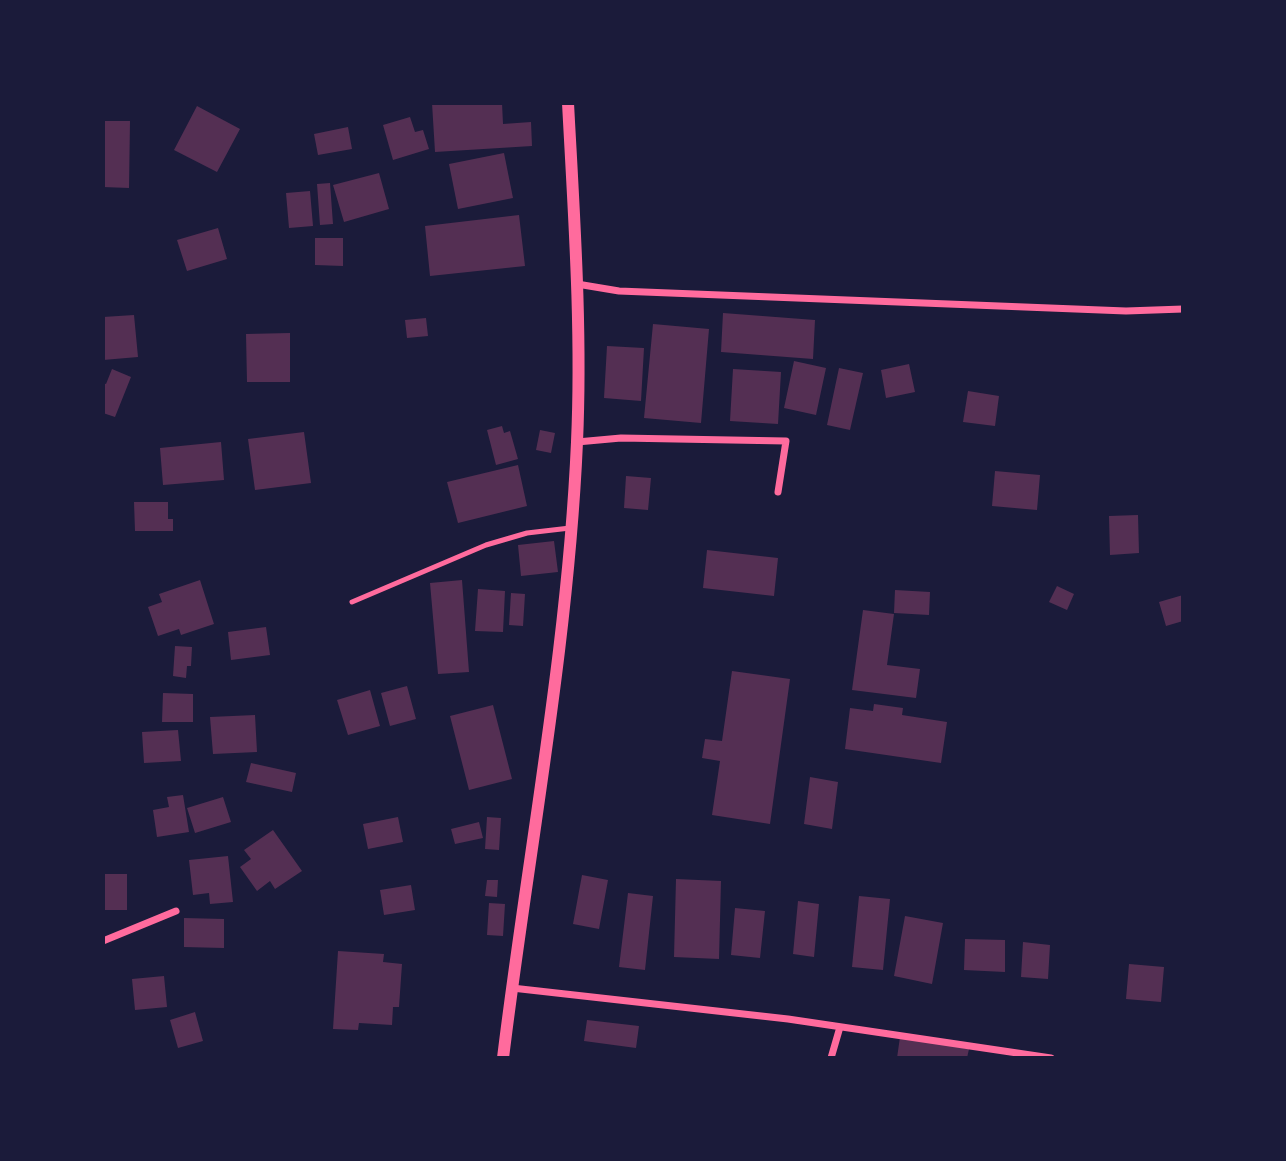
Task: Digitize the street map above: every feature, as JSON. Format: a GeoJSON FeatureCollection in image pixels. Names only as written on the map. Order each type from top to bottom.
{"type":"FeatureCollection","features":[{"type":"Feature","properties":{"kind":"street"},"geometry":{"type":"LineString","coordinates":[[503,1058],[561,626],[577,442],[577,284],[568,103]]}},
{"type":"Feature","properties":{"kind":"street"},"geometry":{"type":"LineString","coordinates":[[577,284],[619,291],[1126,311],[1183,309]]}},
{"type":"Feature","properties":{"kind":"street"},"geometry":{"type":"LineString","coordinates":[[577,442],[621,438],[786,441],[778,492]]}},
{"type":"Feature","properties":{"kind":"street"},"geometry":{"type":"LineString","coordinates":[[103,941],[176,911]]}},
{"type":"Feature","properties":{"kind":"street"},"geometry":{"type":"LineString","coordinates":[[512,988],[839,1027],[1051,1058]]}},
{"type":"Feature","properties":{"kind":"street"},"geometry":{"type":"LineString","coordinates":[[831,1058],[839,1027]]}},
{"type":"Feature","properties":{"kind":"lane"},"geometry":{"type":"LineString","coordinates":[[352,602],[486,545],[527,533],[570,528]]}},
{"type":"Feature","properties":{"kind":"building"},"geometry":{"type":"Polygon","coordinates":[[[432,103],[502,103],[503,124],[531,122],[532,146],[435,152],[432,103]]]}},
{"type":"Feature","properties":{"kind":"building"},"geometry":{"type":"Polygon","coordinates":[[[197,106],[240,129],[217,172],[174,150],[197,106]]]}},
{"type":"Feature","properties":{"kind":"building"},"geometry":{"type":"Polygon","coordinates":[[[410,117],[415,132],[423,130],[429,149],[393,160],[383,125],[410,117]]]}},
{"type":"Feature","properties":{"kind":"building"},"geometry":{"type":"Polygon","coordinates":[[[103,121],[130,121],[129,188],[103,187],[103,121]]]}},
{"type":"Feature","properties":{"kind":"building"},"geometry":{"type":"Polygon","coordinates":[[[348,127],[352,149],[318,155],[314,134],[348,127]]]}},
{"type":"Feature","properties":{"kind":"building"},"geometry":{"type":"Polygon","coordinates":[[[504,153],[513,198],[458,209],[449,164],[504,153]]]}},
{"type":"Feature","properties":{"kind":"building"},"geometry":{"type":"Polygon","coordinates":[[[379,173],[389,209],[344,222],[333,185],[379,173]]]}},
{"type":"Feature","properties":{"kind":"building"},"geometry":{"type":"Polygon","coordinates":[[[330,183],[333,224],[320,225],[317,184],[330,183]]]}},
{"type":"Feature","properties":{"kind":"building"},"geometry":{"type":"Polygon","coordinates":[[[310,191],[313,226],[289,228],[286,193],[310,191]]]}},
{"type":"Feature","properties":{"kind":"building"},"geometry":{"type":"Polygon","coordinates":[[[519,215],[525,266],[430,276],[425,226],[519,215]]]}},
{"type":"Feature","properties":{"kind":"building"},"geometry":{"type":"Polygon","coordinates":[[[218,228],[227,259],[187,271],[177,240],[218,228]]]}},
{"type":"Feature","properties":{"kind":"building"},"geometry":{"type":"Polygon","coordinates":[[[315,238],[343,238],[343,266],[315,265],[315,238]]]}},
{"type":"Feature","properties":{"kind":"building"},"geometry":{"type":"Polygon","coordinates":[[[723,313],[815,320],[813,359],[721,352],[723,313]]]}},
{"type":"Feature","properties":{"kind":"building"},"geometry":{"type":"Polygon","coordinates":[[[134,315],[138,357],[103,360],[103,317],[134,315]]]}},
{"type":"Feature","properties":{"kind":"building"},"geometry":{"type":"Polygon","coordinates":[[[426,318],[428,336],[407,338],[405,320],[426,318]]]}},
{"type":"Feature","properties":{"kind":"building"},"geometry":{"type":"Polygon","coordinates":[[[653,324],[709,329],[701,423],[644,418],[653,324]]]}},
{"type":"Feature","properties":{"kind":"building"},"geometry":{"type":"Polygon","coordinates":[[[290,333],[290,382],[247,382],[246,334],[290,333]]]}},
{"type":"Feature","properties":{"kind":"building"},"geometry":{"type":"Polygon","coordinates":[[[607,346],[644,348],[641,401],[604,398],[607,346]]]}},
{"type":"Feature","properties":{"kind":"building"},"geometry":{"type":"Polygon","coordinates":[[[794,361],[826,368],[816,415],[784,408],[794,361]]]}},
{"type":"Feature","properties":{"kind":"building"},"geometry":{"type":"Polygon","coordinates":[[[909,364],[915,392],[886,398],[881,370],[909,364]]]}},
{"type":"Feature","properties":{"kind":"building"},"geometry":{"type":"Polygon","coordinates":[[[839,368],[863,373],[850,430],[827,425],[839,368]]]}},
{"type":"Feature","properties":{"kind":"building"},"geometry":{"type":"Polygon","coordinates":[[[112,369],[131,377],[115,417],[103,413],[103,383],[106,384],[112,369]]]}},
{"type":"Feature","properties":{"kind":"building"},"geometry":{"type":"Polygon","coordinates":[[[733,369],[781,372],[778,424],[730,421],[733,369]]]}},
{"type":"Feature","properties":{"kind":"building"},"geometry":{"type":"Polygon","coordinates":[[[968,391],[999,396],[995,426],[963,422],[968,391]]]}},
{"type":"Feature","properties":{"kind":"building"},"geometry":{"type":"Polygon","coordinates":[[[502,426],[504,433],[510,431],[518,459],[496,465],[487,430],[502,426]]]}},
{"type":"Feature","properties":{"kind":"building"},"geometry":{"type":"Polygon","coordinates":[[[540,430],[555,433],[551,453],[536,450],[540,430]]]}},
{"type":"Feature","properties":{"kind":"building"},"geometry":{"type":"Polygon","coordinates":[[[304,432],[311,483],[255,490],[248,439],[304,432]]]}},
{"type":"Feature","properties":{"kind":"building"},"geometry":{"type":"Polygon","coordinates":[[[221,442],[224,480],[163,485],[160,448],[221,442]]]}},
{"type":"Feature","properties":{"kind":"building"},"geometry":{"type":"Polygon","coordinates":[[[518,465],[527,506],[458,523],[447,482],[518,465]]]}},
{"type":"Feature","properties":{"kind":"building"},"geometry":{"type":"Polygon","coordinates":[[[995,471],[1040,475],[1037,510],[992,506],[995,471]]]}},
{"type":"Feature","properties":{"kind":"building"},"geometry":{"type":"Polygon","coordinates":[[[626,476],[651,478],[648,510],[624,508],[626,476]]]}},
{"type":"Feature","properties":{"kind":"building"},"geometry":{"type":"Polygon","coordinates":[[[134,502],[168,502],[168,519],[173,519],[173,531],[135,531],[134,502]]]}},
{"type":"Feature","properties":{"kind":"building"},"geometry":{"type":"Polygon","coordinates":[[[1138,515],[1139,553],[1110,555],[1109,516],[1138,515]]]}},
{"type":"Feature","properties":{"kind":"building"},"geometry":{"type":"Polygon","coordinates":[[[554,541],[558,572],[521,576],[518,545],[554,541]]]}},
{"type":"Feature","properties":{"kind":"building"},"geometry":{"type":"Polygon","coordinates":[[[707,550],[778,558],[774,596],[703,588],[707,550]]]}},
{"type":"Feature","properties":{"kind":"building"},"geometry":{"type":"Polygon","coordinates":[[[200,580],[214,624],[181,635],[179,629],[158,636],[148,607],[162,602],[159,594],[200,580]]]}},
{"type":"Feature","properties":{"kind":"building"},"geometry":{"type":"Polygon","coordinates":[[[462,580],[469,672],[438,674],[430,583],[462,580]]]}},
{"type":"Feature","properties":{"kind":"building"},"geometry":{"type":"Polygon","coordinates":[[[1057,586],[1074,594],[1067,610],[1049,602],[1057,586]]]}},
{"type":"Feature","properties":{"kind":"building"},"geometry":{"type":"Polygon","coordinates":[[[478,589],[505,591],[503,632],[475,631],[478,589]]]}},
{"type":"Feature","properties":{"kind":"building"},"geometry":{"type":"Polygon","coordinates":[[[895,590],[930,592],[929,615],[894,613],[895,590]]]}},
{"type":"Feature","properties":{"kind":"building"},"geometry":{"type":"Polygon","coordinates":[[[511,593],[525,594],[523,626],[509,625],[511,593]]]}},
{"type":"Feature","properties":{"kind":"building"},"geometry":{"type":"Polygon","coordinates":[[[1183,595],[1183,621],[1166,626],[1159,602],[1183,595]]]}},
{"type":"Feature","properties":{"kind":"building"},"geometry":{"type":"Polygon","coordinates":[[[863,610],[894,614],[887,665],[920,669],[916,698],[852,690],[863,610]]]}},
{"type":"Feature","properties":{"kind":"building"},"geometry":{"type":"Polygon","coordinates":[[[266,627],[270,655],[231,660],[228,632],[266,627]]]}},
{"type":"Feature","properties":{"kind":"building"},"geometry":{"type":"Polygon","coordinates":[[[175,646],[192,647],[191,666],[187,666],[186,678],[173,676],[175,646]]]}},
{"type":"Feature","properties":{"kind":"building"},"geometry":{"type":"Polygon","coordinates":[[[732,671],[790,679],[770,824],[712,815],[720,761],[702,758],[705,739],[722,741],[732,671]]]}},
{"type":"Feature","properties":{"kind":"building"},"geometry":{"type":"Polygon","coordinates":[[[407,686],[416,719],[390,726],[381,693],[407,686]]]}},
{"type":"Feature","properties":{"kind":"building"},"geometry":{"type":"Polygon","coordinates":[[[370,690],[380,726],[348,735],[337,700],[370,690]]]}},
{"type":"Feature","properties":{"kind":"building"},"geometry":{"type":"Polygon","coordinates":[[[163,693],[193,694],[193,722],[162,722],[163,693]]]}},
{"type":"Feature","properties":{"kind":"building"},"geometry":{"type":"Polygon","coordinates":[[[874,704],[903,708],[902,715],[947,722],[941,763],[845,749],[850,708],[873,711],[874,704]]]}},
{"type":"Feature","properties":{"kind":"building"},"geometry":{"type":"Polygon","coordinates":[[[493,705],[512,779],[469,790],[450,716],[493,705]]]}},
{"type":"Feature","properties":{"kind":"building"},"geometry":{"type":"Polygon","coordinates":[[[255,715],[257,752],[213,754],[210,717],[255,715]]]}},
{"type":"Feature","properties":{"kind":"building"},"geometry":{"type":"Polygon","coordinates":[[[178,730],[181,761],[144,763],[142,732],[178,730]]]}},
{"type":"Feature","properties":{"kind":"building"},"geometry":{"type":"Polygon","coordinates":[[[251,763],[296,773],[292,792],[246,782],[251,763]]]}},
{"type":"Feature","properties":{"kind":"building"},"geometry":{"type":"Polygon","coordinates":[[[810,777],[838,782],[832,829],[804,824],[810,777]]]}},
{"type":"Feature","properties":{"kind":"building"},"geometry":{"type":"Polygon","coordinates":[[[183,795],[189,832],[157,837],[153,810],[169,807],[167,797],[183,795]]]}},
{"type":"Feature","properties":{"kind":"building"},"geometry":{"type":"Polygon","coordinates":[[[223,797],[231,822],[195,833],[187,808],[223,797]]]}},
{"type":"Feature","properties":{"kind":"building"},"geometry":{"type":"Polygon","coordinates":[[[398,817],[403,842],[368,849],[363,824],[398,817]]]}},
{"type":"Feature","properties":{"kind":"building"},"geometry":{"type":"Polygon","coordinates":[[[487,817],[501,818],[499,850],[485,849],[487,817]]]}},
{"type":"Feature","properties":{"kind":"building"},"geometry":{"type":"Polygon","coordinates":[[[479,822],[483,838],[455,844],[451,829],[479,822]]]}},
{"type":"Feature","properties":{"kind":"building"},"geometry":{"type":"Polygon","coordinates":[[[273,830],[302,871],[275,889],[270,881],[257,891],[240,867],[251,859],[244,850],[273,830]]]}},
{"type":"Feature","properties":{"kind":"building"},"geometry":{"type":"Polygon","coordinates":[[[228,856],[233,902],[210,904],[209,893],[193,895],[189,860],[228,856]]]}},
{"type":"Feature","properties":{"kind":"building"},"geometry":{"type":"Polygon","coordinates":[[[103,874],[127,874],[127,910],[103,910],[103,874]]]}},
{"type":"Feature","properties":{"kind":"building"},"geometry":{"type":"Polygon","coordinates":[[[582,875],[608,880],[599,929],[573,924],[582,875]]]}},
{"type":"Feature","properties":{"kind":"building"},"geometry":{"type":"Polygon","coordinates":[[[676,879],[721,881],[719,959],[674,957],[676,879]]]}},
{"type":"Feature","properties":{"kind":"building"},"geometry":{"type":"Polygon","coordinates":[[[487,880],[498,880],[497,897],[485,896],[487,880]]]}},
{"type":"Feature","properties":{"kind":"building"},"geometry":{"type":"Polygon","coordinates":[[[411,885],[415,910],[384,915],[380,890],[411,885]]]}},
{"type":"Feature","properties":{"kind":"building"},"geometry":{"type":"Polygon","coordinates":[[[628,893],[653,896],[645,970],[619,967],[628,893]]]}},
{"type":"Feature","properties":{"kind":"building"},"geometry":{"type":"Polygon","coordinates":[[[859,896],[890,899],[883,970],[852,967],[859,896]]]}},
{"type":"Feature","properties":{"kind":"building"},"geometry":{"type":"Polygon","coordinates":[[[798,901],[819,904],[814,957],[793,954],[798,901]]]}},
{"type":"Feature","properties":{"kind":"building"},"geometry":{"type":"Polygon","coordinates":[[[489,903],[505,904],[503,936],[487,935],[489,903]]]}},
{"type":"Feature","properties":{"kind":"building"},"geometry":{"type":"Polygon","coordinates":[[[735,908],[765,911],[760,958],[731,955],[735,908]]]}},
{"type":"Feature","properties":{"kind":"building"},"geometry":{"type":"Polygon","coordinates":[[[905,916],[943,923],[932,984],[894,976],[905,916]]]}},
{"type":"Feature","properties":{"kind":"building"},"geometry":{"type":"Polygon","coordinates":[[[184,918],[224,919],[224,948],[184,947],[184,918]]]}},
{"type":"Feature","properties":{"kind":"building"},"geometry":{"type":"Polygon","coordinates":[[[965,939],[1005,940],[1005,972],[964,970],[965,939]]]}},
{"type":"Feature","properties":{"kind":"building"},"geometry":{"type":"Polygon","coordinates":[[[1023,942],[1050,945],[1048,979],[1021,977],[1023,942]]]}},
{"type":"Feature","properties":{"kind":"building"},"geometry":{"type":"Polygon","coordinates":[[[338,951],[384,954],[383,962],[402,964],[399,1007],[393,1007],[392,1025],[359,1023],[358,1030],[333,1029],[338,951]]]}},
{"type":"Feature","properties":{"kind":"building"},"geometry":{"type":"Polygon","coordinates":[[[1129,964],[1164,967],[1161,1002],[1126,999],[1129,964]]]}},
{"type":"Feature","properties":{"kind":"building"},"geometry":{"type":"Polygon","coordinates":[[[164,976],[167,1007],[135,1010],[132,979],[164,976]]]}},
{"type":"Feature","properties":{"kind":"building"},"geometry":{"type":"Polygon","coordinates":[[[195,1012],[203,1041],[178,1048],[170,1020],[195,1012]]]}},
{"type":"Feature","properties":{"kind":"building"},"geometry":{"type":"Polygon","coordinates":[[[587,1020],[639,1026],[636,1048],[584,1041],[587,1020]]]}},
{"type":"Feature","properties":{"kind":"building"},"geometry":{"type":"Polygon","coordinates":[[[900,1037],[969,1049],[967,1058],[897,1058],[900,1037]]]}}]}
